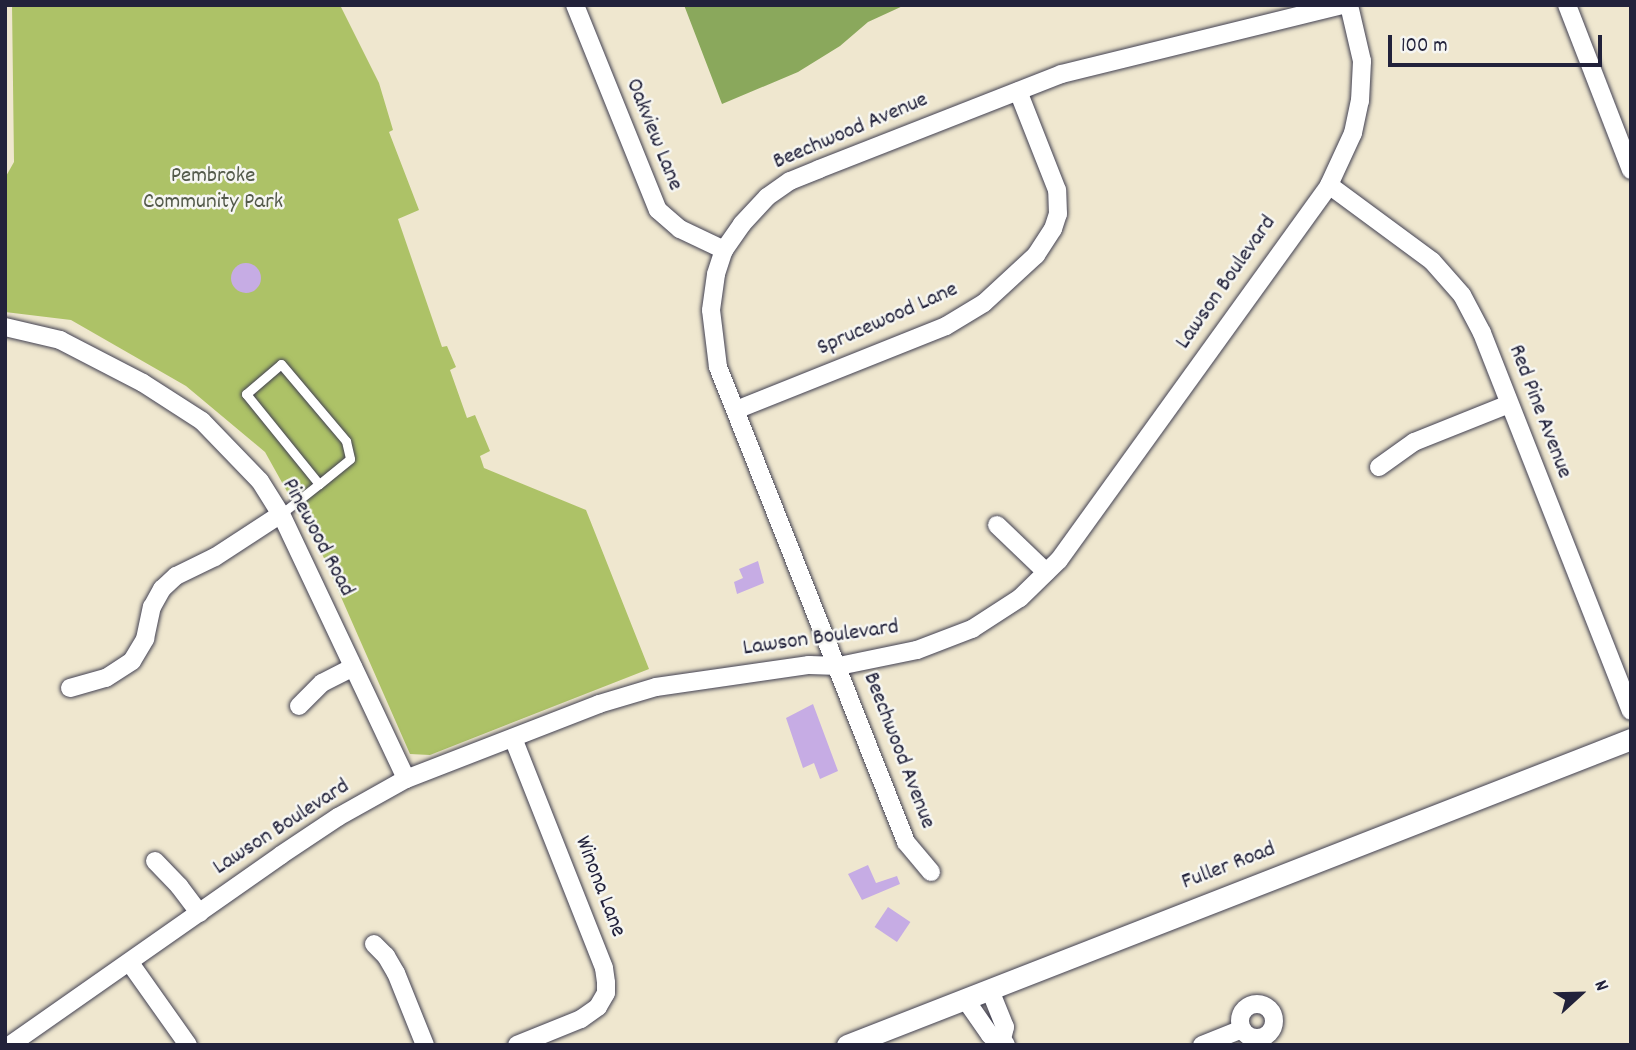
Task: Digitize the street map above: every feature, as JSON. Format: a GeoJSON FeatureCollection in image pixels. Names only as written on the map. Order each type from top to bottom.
{"type":"FeatureCollection","features":[{"type":"Feature","properties":{"kind":"street","name":"Oakview Lane"},"geometry":{"type":"LineString","coordinates":[[575,5],[658,211],[680,229],[724,250]]}},
{"type":"Feature","properties":{"kind":"street","name":"Beechwood Avenue"},"geometry":{"type":"LineString","coordinates":[[931,872],[906,842],[839,666],[718,367],[711,310],[716,274],[724,250],[741,223],[767,197],[790,181],[1083,66],[1342,5]]}},
{"type":"Feature","properties":{"kind":"street","name":"Lawson Boulevard"},"geometry":{"type":"LineString","coordinates":[[7,1044],[338,817],[406,779],[599,704],[656,687],[809,665],[839,666],[917,650],[951,638],[997,615],[1020,598],[1059,560],[1104,500],[1329,185],[1349,143],[1360,101],[1362,61],[1349,5]]}},
{"type":"Feature","properties":{"kind":"street"},"geometry":{"type":"LineString","coordinates":[[1567,5],[1631,170]]}},
{"type":"Feature","properties":{"kind":"street","name":"Sprucewood Lane"},"geometry":{"type":"LineString","coordinates":[[736,410],[946,326],[985,303],[1036,255],[1053,229],[1059,203],[1057,190],[1018,91]]}},
{"type":"Feature","properties":{"kind":"street","name":"Red Pine Avenue"},"geometry":{"type":"LineString","coordinates":[[1329,185],[1432,261],[1462,295],[1482,332],[1631,711]]}},
{"type":"Feature","properties":{"kind":"street","name":"Pinewood Road"},"geometry":{"type":"LineString","coordinates":[[5,327],[60,340],[182,407],[228,446],[260,481],[281,514],[406,779]]}},
{"type":"Feature","properties":{"kind":"street"},"geometry":{"type":"LineString","coordinates":[[1378,467],[1414,442],[1510,404]]}},
{"type":"Feature","properties":{"kind":"street"},"geometry":{"type":"LineString","coordinates":[[70,688],[106,678],[132,661],[145,639],[152,607],[162,589],[176,576],[215,557],[281,514]]}},
{"type":"Feature","properties":{"kind":"street"},"geometry":{"type":"LineString","coordinates":[[997,525],[1046,572]]}},
{"type":"Feature","properties":{"kind":"street"},"geometry":{"type":"LineString","coordinates":[[299,706],[323,683],[353,667]]}},
{"type":"Feature","properties":{"kind":"street","name":"Winona Lane"},"geometry":{"type":"LineString","coordinates":[[513,738],[604,968],[606,983],[606,993],[598,1007],[517,1045]]}},
{"type":"Feature","properties":{"kind":"street","name":"Fuller Road"},"geometry":{"type":"LineString","coordinates":[[847,1045],[1631,739]]}},
{"type":"Feature","properties":{"kind":"street"},"geometry":{"type":"LineString","coordinates":[[155,861],[179,886],[199,913]]}},
{"type":"Feature","properties":{"kind":"street"},"geometry":{"type":"LineString","coordinates":[[374,944],[386,956],[396,973],[425,1045]]}},
{"type":"Feature","properties":{"kind":"street"},"geometry":{"type":"LineString","coordinates":[[130,962],[188,1045]]}},
{"type":"Feature","properties":{"kind":"street"},"geometry":{"type":"LineString","coordinates":[[965,999],[990,1035],[1004,1042],[1005,1027],[990,989]]}},
{"type":"Feature","properties":{"kind":"street"},"geometry":{"type":"LineString","coordinates":[[1202,1045],[1242,1029]]}},
{"type":"Feature","properties":{"kind":"lane"},"geometry":{"type":"LineString","coordinates":[[281,514],[319,484],[350,459],[346,441],[281,364],[246,394],[319,484]]}},
{"type":"Feature","properties":{"kind":"green space","name":"Pembroke Community Park"},"geometry":{"type":"Polygon","coordinates":[[[12,5],[340,5],[379,83],[393,130],[389,132],[419,210],[398,219],[442,347],[447,346],[456,367],[450,370],[467,418],[475,415],[490,451],[480,456],[484,468],[586,510],[649,669],[430,755],[410,754],[323,556],[265,452],[186,386],[71,320],[5,312],[5,178],[14,162],[12,5]]]}},
{"type":"Feature","properties":{"kind":"green space"},"geometry":{"type":"Polygon","coordinates":[[[684,5],[905,5],[868,22],[840,46],[798,72],[722,104],[684,5]]]}},
{"type":"Feature","properties":{"kind":"building"},"geometry":{"type":"Polygon","coordinates":[[[246,263],[257,267],[261,278],[257,289],[246,293],[235,289],[231,278],[235,267],[246,263]]]}},
{"type":"Feature","properties":{"kind":"building"},"geometry":{"type":"Polygon","coordinates":[[[758,561],[764,583],[737,594],[734,582],[743,578],[739,569],[758,561]]]}},
{"type":"Feature","properties":{"kind":"building"},"geometry":{"type":"Polygon","coordinates":[[[813,704],[838,771],[820,779],[814,763],[803,768],[786,718],[813,704]]]}},
{"type":"Feature","properties":{"kind":"building"},"geometry":{"type":"Polygon","coordinates":[[[868,865],[876,883],[897,876],[900,884],[862,900],[848,874],[868,865]]]}},
{"type":"Feature","properties":{"kind":"building"},"geometry":{"type":"Polygon","coordinates":[[[888,907],[910,922],[897,942],[875,927],[888,907]]]}}]}
